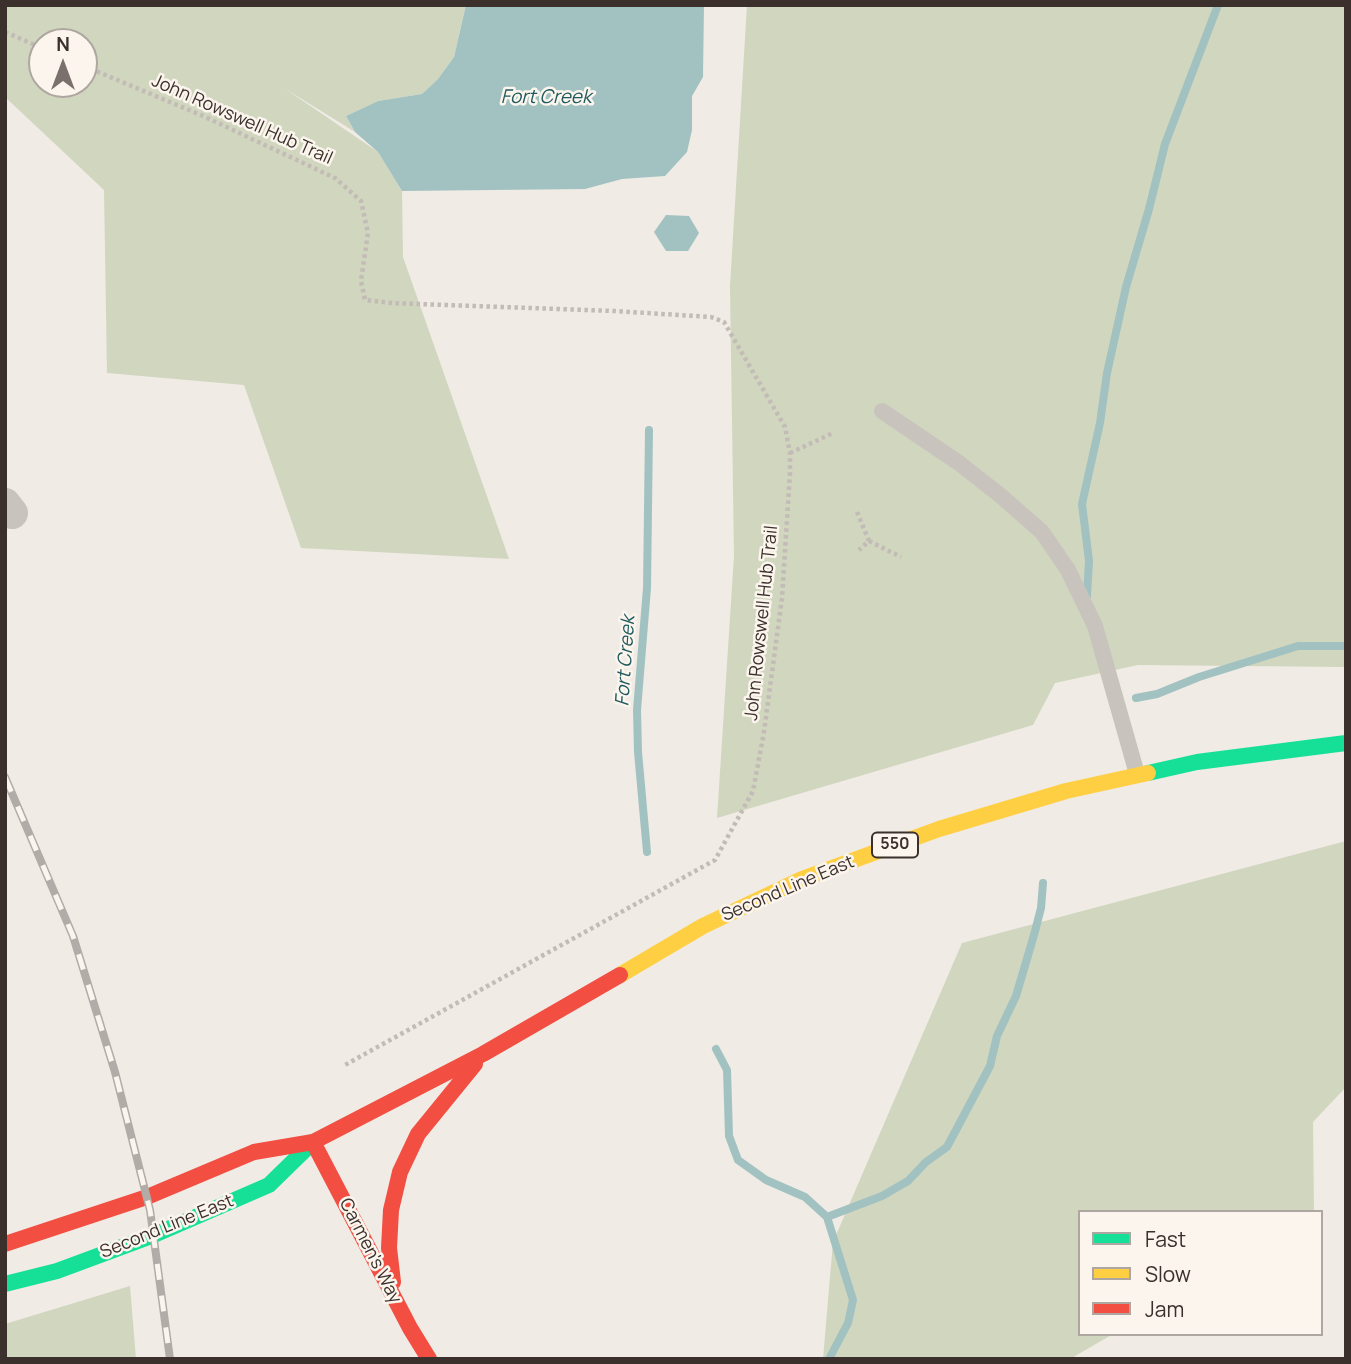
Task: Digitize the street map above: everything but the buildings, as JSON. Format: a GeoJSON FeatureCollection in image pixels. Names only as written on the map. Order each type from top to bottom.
{"type":"FeatureCollection","features":[{"type":"Feature","properties":{"kind":"main road","name":"Second Line East"},"geometry":{"type":"LineString","coordinates":[[5,1284],[57,1271],[142,1240],[269,1185],[313,1142],[483,1054],[703,926],[803,879],[939,829],[1066,791],[1197,762],[1346,743]]}},
{"type":"Feature","properties":{"kind":"main road"},"geometry":{"type":"LineString","coordinates":[[396,1303],[389,1248],[391,1210],[400,1172],[418,1134],[483,1054]]}},
{"type":"Feature","properties":{"kind":"main road","name":"Second Line East"},"geometry":{"type":"LineString","coordinates":[[5,1244],[147,1197],[254,1152],[313,1142]]}},
{"type":"Feature","properties":{"kind":"main road","name":"Carmen's Way"},"geometry":{"type":"LineString","coordinates":[[313,1142],[396,1303],[429,1359]]}},
{"type":"Feature","properties":{"kind":"lane"},"geometry":{"type":"LineString","coordinates":[[882,411],[959,463],[1042,532],[1068,570],[1095,626],[1137,774]]}},
{"type":"Feature","properties":{"kind":"path"},"geometry":{"type":"LineString","coordinates":[[5,32],[28,42]]}},
{"type":"Feature","properties":{"kind":"path","name":"John Rowswell Hub Trail"},"geometry":{"type":"LineString","coordinates":[[98,72],[335,178],[361,201],[368,233],[361,281],[366,300],[711,317],[724,322],[785,427],[790,453],[782,598],[764,732],[752,791],[715,860],[345,1065]]}},
{"type":"Feature","properties":{"kind":"path"},"geometry":{"type":"LineString","coordinates":[[790,453],[833,433]]}},
{"type":"Feature","properties":{"kind":"path"},"geometry":{"type":"LineString","coordinates":[[857,512],[869,541],[901,557]]}},
{"type":"Feature","properties":{"kind":"path"},"geometry":{"type":"LineString","coordinates":[[859,550],[869,541]]}},
{"type":"Feature","properties":{"kind":"green space"},"geometry":{"type":"Polygon","coordinates":[[[5,5],[466,5],[454,57],[438,79],[422,94],[378,101],[346,116],[355,132],[284,88],[378,152],[402,191],[403,257],[509,559],[301,548],[244,385],[107,373],[104,190],[5,97],[5,5]]]}},
{"type":"Feature","properties":{"kind":"green space"},"geometry":{"type":"Polygon","coordinates":[[[747,5],[1346,5],[1346,667],[1138,665],[1055,683],[1033,725],[717,818],[734,556],[730,286],[747,5]]]}},
{"type":"Feature","properties":{"kind":"green space"},"geometry":{"type":"Polygon","coordinates":[[[1346,841],[1346,1087],[1313,1122],[1314,1210],[1078,1210],[1078,1336],[1110,1336],[1070,1359],[823,1359],[833,1242],[962,943],[1346,841]]]}},
{"type":"Feature","properties":{"kind":"green space"},"geometry":{"type":"Polygon","coordinates":[[[130,1286],[136,1359],[5,1359],[5,1324],[130,1286]]]}},
{"type":"Feature","properties":{"kind":"water","name":"Fort Creek"},"geometry":{"type":"Polygon","coordinates":[[[466,5],[704,5],[703,77],[692,96],[692,130],[687,152],[665,176],[622,179],[585,189],[402,191],[378,152],[355,132],[346,116],[378,101],[422,94],[438,79],[454,57],[466,5]]]}},
{"type":"Feature","properties":{"kind":"water"},"geometry":{"type":"Polygon","coordinates":[[[666,215],[689,216],[699,233],[688,251],[666,251],[654,232],[666,215]]]}},
{"type":"Feature","properties":{"kind":"waterway"},"geometry":{"type":"LineString","coordinates":[[1087,596],[1089,561],[1082,504],[1126,287],[1165,144],[1218,5]]}},
{"type":"Feature","properties":{"kind":"waterway","name":"Fort Creek"},"geometry":{"type":"LineString","coordinates":[[647,852],[637,710],[647,588],[649,430]]}},
{"type":"Feature","properties":{"kind":"waterway"},"geometry":{"type":"LineString","coordinates":[[1136,698],[1157,694],[1199,677],[1298,646],[1346,646]]}},
{"type":"Feature","properties":{"kind":"waterway"},"geometry":{"type":"LineString","coordinates":[[827,1217],[882,1196],[908,1181],[926,1162],[947,1147],[990,1066],[997,1036],[1016,996],[1041,908],[1043,883]]}},
{"type":"Feature","properties":{"kind":"waterway","name":"Fort Creek"},"geometry":{"type":"LineString","coordinates":[[716,1049],[727,1070],[729,1136],[738,1160],[766,1180],[805,1197],[827,1217],[853,1300],[848,1323],[829,1359]]}},
{"type":"Feature","properties":{"kind":"railway"},"geometry":{"type":"LineString","coordinates":[[5,777],[73,936],[115,1072],[150,1210],[170,1359]]}},
{"type":"Feature","properties":{"kind":"traffic: fast"},"geometry":{"type":"LineString","coordinates":[[1148,773],[1197,762],[1346,743]]}},
{"type":"Feature","properties":{"kind":"traffic: fast"},"geometry":{"type":"LineString","coordinates":[[5,1284],[57,1271],[154,1235],[269,1185],[313,1142]]}},
{"type":"Feature","properties":{"kind":"traffic: slow"},"geometry":{"type":"LineString","coordinates":[[620,975],[703,926],[802,879],[939,829],[1066,791],[1148,773]]}},
{"type":"Feature","properties":{"kind":"traffic: jam"},"geometry":{"type":"LineString","coordinates":[[429,1359],[410,1328],[313,1142],[483,1054],[620,975]]}},
{"type":"Feature","properties":{"kind":"traffic: jam"},"geometry":{"type":"LineString","coordinates":[[393,1282],[389,1248],[391,1210],[400,1172],[418,1134],[475,1064]]}},
{"type":"Feature","properties":{"kind":"traffic: jam"},"geometry":{"type":"LineString","coordinates":[[5,1244],[147,1197],[254,1152],[313,1142]]}}]}
